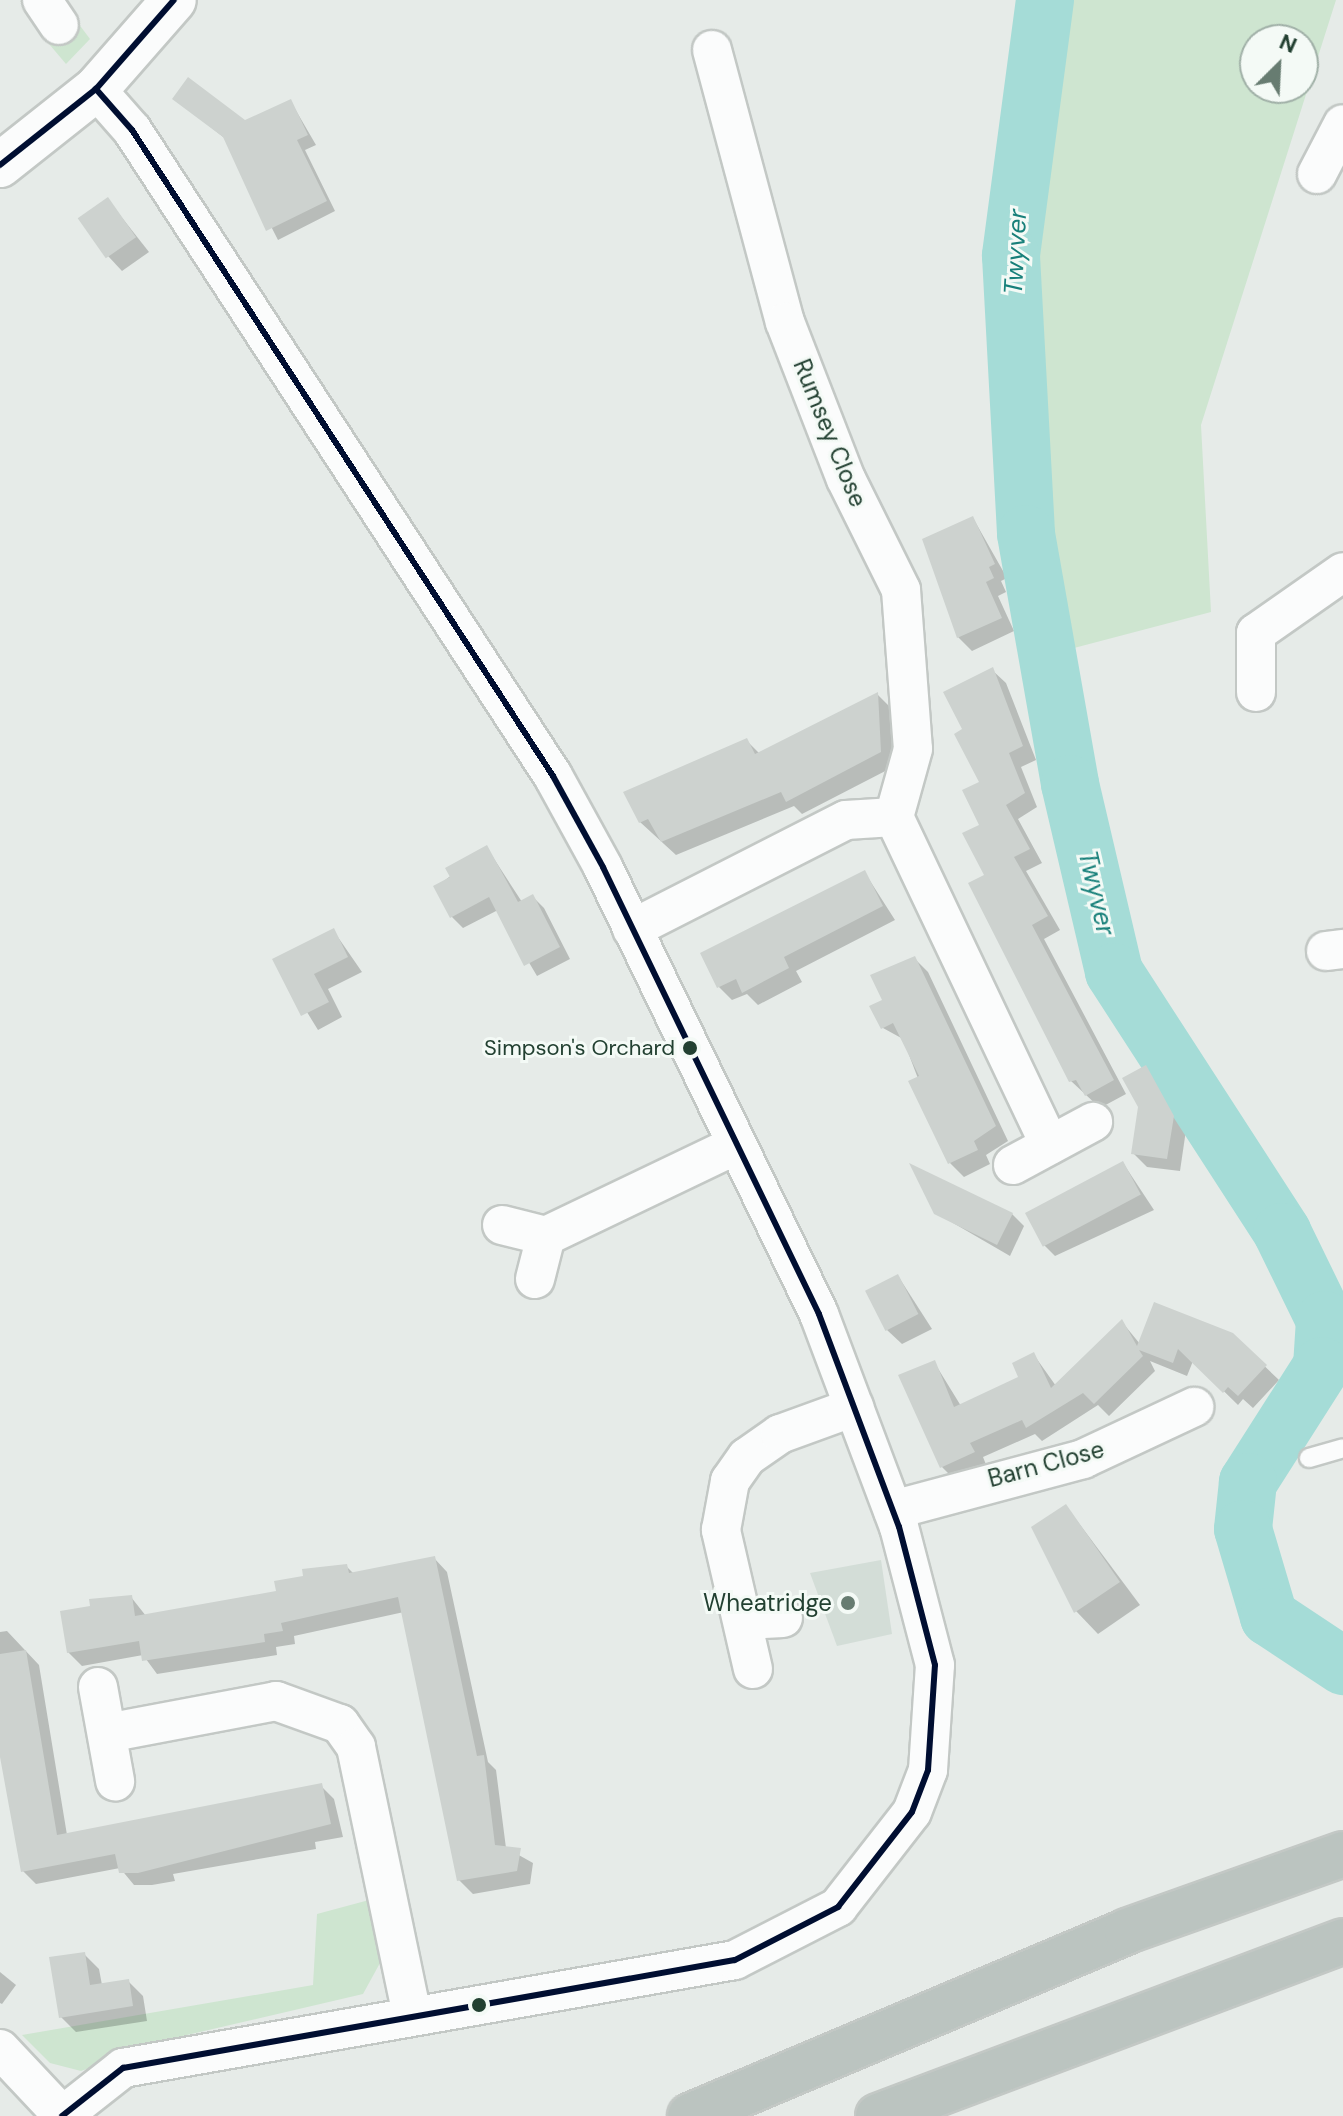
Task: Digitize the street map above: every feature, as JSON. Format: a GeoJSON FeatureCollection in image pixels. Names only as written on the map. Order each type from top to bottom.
{"type":"FeatureCollection","features":[{"type":"Feature","properties":{"kind":"highway"},"geometry":{"type":"LineString","coordinates":[[690,2116],[1127,1931],[1343,1854]]}},
{"type":"Feature","properties":{"kind":"highway"},"geometry":{"type":"LineString","coordinates":[[878,2116],[1343,1941]]}},
{"type":"Feature","properties":{"kind":"street"},"geometry":{"type":"LineString","coordinates":[[0,165],[96,89],[174,0]]}},
{"type":"Feature","properties":{"kind":"street","name":"Rumsey Close"},"geometry":{"type":"LineString","coordinates":[[712,50],[785,322],[846,479],[901,590],[913,749],[894,817]]}},
{"type":"Feature","properties":{"kind":"street"},"geometry":{"type":"LineString","coordinates":[[0,2049],[62,2115],[123,2068],[412,2014],[735,1960],[838,1907],[884,1856],[928,1770],[929,1634],[893,1510],[819,1314],[632,929],[553,776],[132,130],[96,89]]}},
{"type":"Feature","properties":{"kind":"street"},"geometry":{"type":"LineString","coordinates":[[1317,174],[1343,127]]}},
{"type":"Feature","properties":{"kind":"street"},"geometry":{"type":"LineString","coordinates":[[1256,692],[1256,633],[1343,572]]}},
{"type":"Feature","properties":{"kind":"street"},"geometry":{"type":"LineString","coordinates":[[632,929],[846,820],[894,817],[1050,1145]]}},
{"type":"Feature","properties":{"kind":"street"},"geometry":{"type":"LineString","coordinates":[[1013,1165],[1093,1122]]}},
{"type":"Feature","properties":{"kind":"street"},"geometry":{"type":"LineString","coordinates":[[502,1225],[546,1236],[736,1145]]}},
{"type":"Feature","properties":{"kind":"street"},"geometry":{"type":"LineString","coordinates":[[535,1279],[546,1236]]}},
{"type":"Feature","properties":{"kind":"street"},"geometry":{"type":"LineString","coordinates":[[753,1669],[721,1530],[730,1481],[747,1457],[780,1434],[854,1407]]}},
{"type":"Feature","properties":{"kind":"street","name":"Barn Close"},"geometry":{"type":"LineString","coordinates":[[893,1510],[1083,1459],[1150,1414],[1194,1407]]}},
{"type":"Feature","properties":{"kind":"street"},"geometry":{"type":"LineString","coordinates":[[744,1620],[783,1618]]}},
{"type":"Feature","properties":{"kind":"street"},"geometry":{"type":"LineString","coordinates":[[98,1687],[115,1781]]}},
{"type":"Feature","properties":{"kind":"street"},"geometry":{"type":"LineString","coordinates":[[107,1733],[276,1701],[340,1724],[356,1747],[412,2014]]}},
{"type":"Feature","properties":{"kind":"lane"},"geometry":{"type":"LineString","coordinates":[[1309,1458],[1343,1448]]}},
{"type":"Feature","properties":{"kind":"shaded area"},"geometry":{"type":"Polygon","coordinates":[[[881,1560],[892,1634],[837,1646],[810,1573],[881,1560]]]}},
{"type":"Feature","properties":{"kind":"green space"},"geometry":{"type":"Polygon","coordinates":[[[1029,0],[1336,0],[1319,54],[1319,24],[1239,24],[1239,104],[1303,104],[1201,425],[1211,612],[1055,653],[1019,527],[1000,249],[1029,0]]]}},
{"type":"Feature","properties":{"kind":"green space"},"geometry":{"type":"Polygon","coordinates":[[[72,15],[90,39],[66,64],[44,38],[72,15]]]}},
{"type":"Feature","properties":{"kind":"green space"},"geometry":{"type":"Polygon","coordinates":[[[369,1900],[380,1963],[363,1994],[174,2038],[81,2071],[50,2063],[22,2035],[313,1985],[317,1914],[369,1900]]]}},
{"type":"Feature","properties":{"kind":"building"},"geometry":{"type":"Polygon","coordinates":[[[188,77],[245,120],[291,99],[308,135],[297,140],[327,201],[266,231],[223,137],[172,99],[188,77]]]}},
{"type":"Feature","properties":{"kind":"building"},"geometry":{"type":"Polygon","coordinates":[[[108,197],[136,237],[106,258],[78,218],[108,197]]]}},
{"type":"Feature","properties":{"kind":"building"},"geometry":{"type":"Polygon","coordinates":[[[973,516],[995,564],[989,567],[994,578],[986,582],[1002,618],[957,638],[922,539],[973,516]]]}},
{"type":"Feature","properties":{"kind":"building"},"geometry":{"type":"Polygon","coordinates":[[[993,667],[1023,746],[1009,753],[1025,793],[1006,805],[1030,849],[1014,857],[1048,916],[1032,925],[1114,1080],[1085,1096],[1076,1080],[1069,1082],[968,883],[984,875],[962,833],[979,825],[962,790],[979,782],[954,734],[962,729],[943,692],[993,667]]]}},
{"type":"Feature","properties":{"kind":"building"},"geometry":{"type":"Polygon","coordinates":[[[878,692],[881,752],[786,802],[781,792],[661,842],[648,819],[639,823],[623,792],[747,738],[755,754],[878,692]]]}},
{"type":"Feature","properties":{"kind":"building"},"geometry":{"type":"Polygon","coordinates":[[[487,845],[518,902],[533,894],[560,947],[524,966],[489,897],[450,918],[433,886],[450,877],[445,868],[487,845]]]}},
{"type":"Feature","properties":{"kind":"building"},"geometry":{"type":"Polygon","coordinates":[[[865,870],[883,906],[784,957],[789,968],[742,993],[736,979],[717,988],[700,953],[865,870]]]}},
{"type":"Feature","properties":{"kind":"building"},"geometry":{"type":"Polygon","coordinates":[[[334,928],[348,957],[314,974],[329,1002],[301,1016],[272,959],[334,928]]]}},
{"type":"Feature","properties":{"kind":"building"},"geometry":{"type":"Polygon","coordinates":[[[915,956],[996,1126],[974,1141],[978,1150],[948,1164],[908,1081],[919,1076],[893,1023],[881,1029],[869,1006],[882,1000],[870,975],[915,956]]]}},
{"type":"Feature","properties":{"kind":"building"},"geometry":{"type":"Polygon","coordinates":[[[1146,1065],[1174,1116],[1167,1159],[1131,1154],[1138,1107],[1122,1078],[1146,1065]]]}},
{"type":"Feature","properties":{"kind":"building"},"geometry":{"type":"Polygon","coordinates":[[[1123,1161],[1141,1195],[1043,1247],[1025,1213],[1123,1161]]]}},
{"type":"Feature","properties":{"kind":"building"},"geometry":{"type":"Polygon","coordinates":[[[909,1163],[1013,1213],[997,1245],[934,1214],[909,1163]]]}},
{"type":"Feature","properties":{"kind":"building"},"geometry":{"type":"Polygon","coordinates":[[[898,1274],[918,1314],[885,1331],[865,1291],[898,1274]]]}},
{"type":"Feature","properties":{"kind":"building"},"geometry":{"type":"Polygon","coordinates":[[[1154,1302],[1233,1333],[1267,1365],[1238,1396],[1228,1387],[1223,1393],[1178,1349],[1173,1363],[1139,1350],[1143,1356],[1094,1404],[1083,1393],[1026,1428],[1022,1420],[970,1443],[975,1452],[940,1468],[898,1375],[935,1360],[954,1407],[1018,1377],[1012,1363],[1034,1352],[1051,1388],[1122,1319],[1137,1346],[1154,1302]]]}},
{"type":"Feature","properties":{"kind":"building"},"geometry":{"type":"Polygon","coordinates":[[[1066,1504],[1120,1582],[1074,1613],[1031,1527],[1066,1504]]]}},
{"type":"Feature","properties":{"kind":"building"},"geometry":{"type":"Polygon","coordinates":[[[435,1556],[477,1756],[484,1755],[495,1845],[521,1848],[517,1871],[457,1881],[398,1597],[281,1623],[283,1631],[264,1634],[265,1642],[142,1661],[139,1641],[67,1653],[60,1611],[90,1606],[89,1599],[132,1595],[135,1616],[276,1591],[274,1581],[303,1576],[302,1569],[347,1564],[349,1573],[435,1556]]]}},
{"type":"Feature","properties":{"kind":"building"},"geometry":{"type":"Polygon","coordinates":[[[26,1650],[57,1835],[322,1783],[331,1824],[138,1873],[119,1873],[115,1854],[21,1872],[0,1757],[0,1654],[26,1650]]]}},
{"type":"Feature","properties":{"kind":"building"},"geometry":{"type":"Polygon","coordinates":[[[85,1952],[90,1985],[129,1979],[133,2006],[59,2018],[49,1957],[85,1952]]]}},
{"type":"Feature","properties":{"kind":"waterway","name":"Twyver"},"geometry":{"type":"LineString","coordinates":[[1045,0],[1011,256],[1026,534],[1070,784],[1114,972],[1282,1232],[1325,1320],[1322,1366],[1248,1482],[1243,1529],[1269,1617],[1343,1666]]}},
{"type":"Feature","properties":{"kind":"transit line"},"geometry":{"type":"LineString","coordinates":[[0,165],[96,89],[174,0]]}},
{"type":"Feature","properties":{"kind":"transit line"},"geometry":{"type":"LineString","coordinates":[[62,2116],[123,2068],[735,1960],[838,1907],[912,1812],[928,1770],[935,1665],[899,1527],[819,1314],[603,867],[553,776],[132,130],[96,89]]}},
{"type":"Feature","properties":{"kind":"place","name":"Simpson's Orchard"},"geometry":{"type":"Point","coordinates":[690,1048]}},
{"type":"Feature","properties":{"kind":"place","name":"Wheatridge"},"geometry":{"type":"Point","coordinates":[848,1603]}}]}
